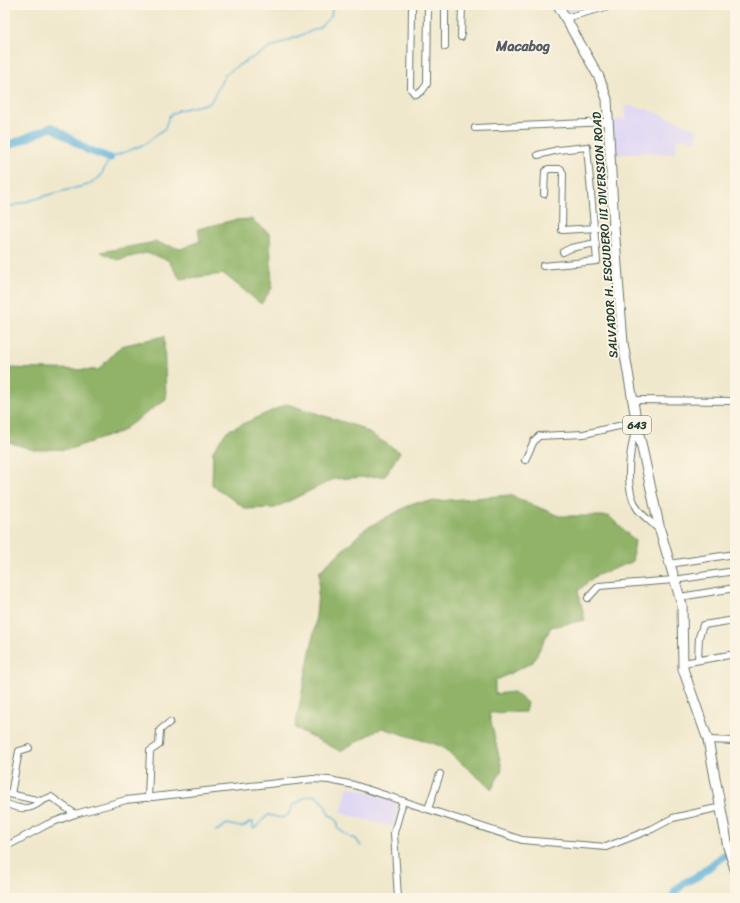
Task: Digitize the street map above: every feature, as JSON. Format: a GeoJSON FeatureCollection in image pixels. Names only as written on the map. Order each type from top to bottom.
{"type":"FeatureCollection","features":[{"type":"Feature","properties":{"kind":"highway","name":"SALVADOR H. ESCUDERO III DIVERSION ROAD"},"geometry":{"type":"LineString","coordinates":[[558,5],[604,88],[607,99],[614,227],[623,344],[632,400],[660,530],[680,598],[683,624],[683,669],[708,740],[722,807],[728,847],[735,868]]}},
{"type":"Feature","properties":{"kind":"street"},"geometry":{"type":"LineString","coordinates":[[412,5],[411,89],[415,94],[422,91],[427,84],[428,5]]}},
{"type":"Feature","properties":{"kind":"street"},"geometry":{"type":"LineString","coordinates":[[445,5],[445,47]]}},
{"type":"Feature","properties":{"kind":"street"},"geometry":{"type":"LineString","coordinates":[[461,37],[462,5]]}},
{"type":"Feature","properties":{"kind":"street"},"geometry":{"type":"LineString","coordinates":[[565,18],[614,5]]}},
{"type":"Feature","properties":{"kind":"street"},"geometry":{"type":"LineString","coordinates":[[475,128],[608,122]]}},
{"type":"Feature","properties":{"kind":"street"},"geometry":{"type":"LineString","coordinates":[[538,155],[558,150],[587,147],[596,243],[596,261],[543,266]]}},
{"type":"Feature","properties":{"kind":"street"},"geometry":{"type":"LineString","coordinates":[[544,194],[545,172],[548,169],[561,169],[563,174],[562,230],[614,227]]}},
{"type":"Feature","properties":{"kind":"street"},"geometry":{"type":"LineString","coordinates":[[563,252],[570,248],[596,243]]}},
{"type":"Feature","properties":{"kind":"street"},"geometry":{"type":"LineString","coordinates":[[632,400],[735,401]]}},
{"type":"Feature","properties":{"kind":"street"},"geometry":{"type":"LineString","coordinates":[[525,460],[534,441],[539,436],[584,434],[636,423],[630,451],[629,485],[637,508],[660,530]]}},
{"type":"Feature","properties":{"kind":"street"},"geometry":{"type":"LineString","coordinates":[[670,564],[735,554]]}},
{"type":"Feature","properties":{"kind":"street"},"geometry":{"type":"LineString","coordinates":[[588,598],[599,586],[674,580],[735,571]]}},
{"type":"Feature","properties":{"kind":"street"},"geometry":{"type":"LineString","coordinates":[[680,598],[735,588]]}},
{"type":"Feature","properties":{"kind":"street"},"geometry":{"type":"LineString","coordinates":[[698,659],[699,637],[703,626],[735,620]]}},
{"type":"Feature","properties":{"kind":"street"},"geometry":{"type":"LineString","coordinates":[[683,663],[698,659],[735,654]]}},
{"type":"Feature","properties":{"kind":"street"},"geometry":{"type":"LineString","coordinates":[[148,798],[150,751],[159,745],[160,730],[170,722]]}},
{"type":"Feature","properties":{"kind":"street"},"geometry":{"type":"LineString","coordinates":[[708,740],[735,741]]}},
{"type":"Feature","properties":{"kind":"street"},"geometry":{"type":"LineString","coordinates":[[29,748],[19,751],[8,793],[43,800]]}},
{"type":"Feature","properties":{"kind":"street"},"geometry":{"type":"LineString","coordinates":[[428,809],[440,774]]}},
{"type":"Feature","properties":{"kind":"street"},"geometry":{"type":"LineString","coordinates":[[5,847],[48,824],[75,814],[126,800],[313,779],[329,780],[354,785],[522,840],[606,847],[673,818],[722,807]]}},
{"type":"Feature","properties":{"kind":"street"},"geometry":{"type":"LineString","coordinates":[[5,803],[13,807],[24,809],[35,807],[43,800],[51,797],[75,814]]}},
{"type":"Feature","properties":{"kind":"street"},"geometry":{"type":"LineString","coordinates":[[398,898],[394,833],[403,801]]}},
{"type":"Feature","properties":{"kind":"shaded area"},"geometry":{"type":"Polygon","coordinates":[[[564,5],[601,5],[568,12],[564,5]]]}},
{"type":"Feature","properties":{"kind":"shaded area"},"geometry":{"type":"Polygon","coordinates":[[[625,105],[647,109],[698,129],[697,140],[677,138],[676,153],[661,154],[647,152],[614,155],[612,120],[626,119],[625,105]]]}},
{"type":"Feature","properties":{"kind":"shaded area"},"geometry":{"type":"Polygon","coordinates":[[[348,786],[400,801],[393,827],[341,813],[348,786]]]}},
{"type":"Feature","properties":{"kind":"green space"},"geometry":{"type":"Polygon","coordinates":[[[251,219],[270,234],[272,288],[261,304],[224,274],[180,279],[168,260],[146,253],[117,260],[101,252],[155,242],[181,249],[200,241],[198,229],[234,220],[251,219]]]}},
{"type":"Feature","properties":{"kind":"green space"},"geometry":{"type":"Polygon","coordinates":[[[164,336],[166,399],[120,432],[70,449],[34,450],[5,441],[5,368],[98,370],[121,346],[164,336]]]}},
{"type":"Feature","properties":{"kind":"green space"},"geometry":{"type":"Polygon","coordinates":[[[287,404],[359,427],[400,452],[385,476],[334,479],[275,508],[246,509],[212,485],[213,451],[227,431],[287,404]]]}},
{"type":"Feature","properties":{"kind":"green space"},"geometry":{"type":"Polygon","coordinates":[[[510,495],[559,516],[609,516],[635,541],[632,562],[595,576],[578,591],[585,620],[551,627],[533,662],[495,681],[495,694],[514,692],[527,703],[525,712],[489,713],[502,769],[492,789],[441,746],[382,728],[340,751],[295,728],[315,627],[320,571],[365,529],[413,503],[510,495]]]}},
{"type":"Feature","properties":{"kind":"waterway"},"geometry":{"type":"LineString","coordinates":[[5,208],[88,185],[100,177],[110,158],[145,144],[165,128],[169,116],[179,110],[210,103],[225,75],[239,65],[272,47],[319,28],[331,16],[333,5]]}},
{"type":"Feature","properties":{"kind":"waterway"},"geometry":{"type":"LineString","coordinates":[[5,147],[52,127],[88,150],[110,158]]}},
{"type":"Feature","properties":{"kind":"waterway"},"geometry":{"type":"LineString","coordinates":[[216,831],[227,824],[242,827],[250,822],[253,822],[253,828],[255,828],[268,815],[279,818],[284,817],[289,814],[293,805],[306,797],[315,796],[325,805],[329,815],[334,817],[338,823],[337,828],[351,838],[355,838],[361,846]]}},
{"type":"Feature","properties":{"kind":"waterway"},"geometry":{"type":"LineString","coordinates":[[673,898],[675,891],[684,883],[698,876],[723,856],[735,853]]}},
{"type":"Feature","properties":{"kind":"district","name":"Macabog"},"geometry":{"type":"Point","coordinates":[523,46]}}]}
